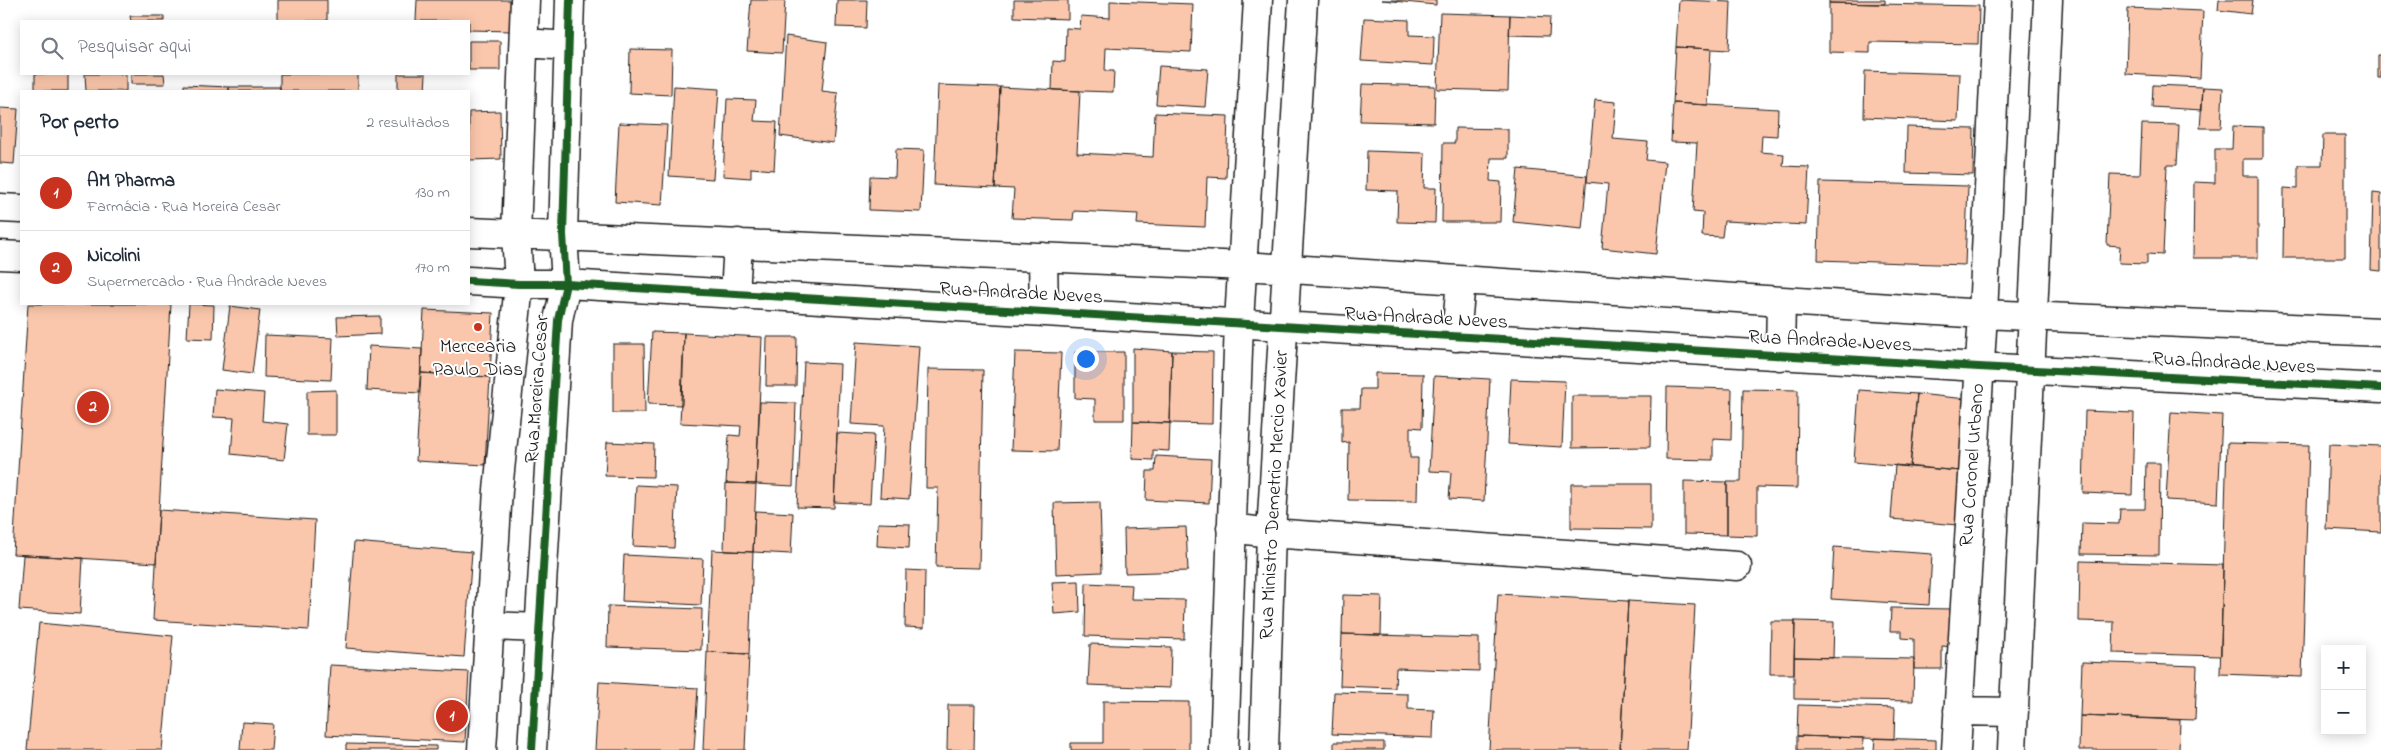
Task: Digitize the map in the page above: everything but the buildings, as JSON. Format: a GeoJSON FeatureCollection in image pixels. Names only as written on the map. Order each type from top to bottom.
{"type":"FeatureCollection","features":[{"type":"Feature","properties":{"kind":"street","name":"Rua Moreira Cesar"},"geometry":{"type":"LineString","coordinates":[[482,750],[498,490],[519,284],[516,234],[526,0]]}},
{"type":"Feature","properties":{"kind":"street","name":"Rua Moreira Cesar"},"geometry":{"type":"LineString","coordinates":[[532,750],[558,320],[566,284],[563,234],[570,0]]}},
{"type":"Feature","properties":{"kind":"street","name":"Rua Ministro Demetrio Mercio Xavier"},"geometry":{"type":"LineString","coordinates":[[1224,750],[1239,322],[1244,266],[1258,0]]}},
{"type":"Feature","properties":{"kind":"street","name":"Rua Ministro Demetrio Mercio Xavier"},"geometry":{"type":"LineString","coordinates":[[1264,750],[1271,533],[1303,0]]}},
{"type":"Feature","properties":{"kind":"street","name":"Rua Coronel Urbano"},"geometry":{"type":"LineString","coordinates":[[1956,750],[1979,368],[1998,0]]}},
{"type":"Feature","properties":{"kind":"street"},"geometry":{"type":"LineString","coordinates":[[2012,750],[2048,0]]}},
{"type":"Feature","properties":{"kind":"street"},"geometry":{"type":"LineString","coordinates":[[524,43],[569,46]]}},
{"type":"Feature","properties":{"kind":"street"},"geometry":{"type":"LineString","coordinates":[[0,208],[20,209]]}},
{"type":"Feature","properties":{"kind":"street","name":"Rua Andrade Neves"},"geometry":{"type":"LineString","coordinates":[[470,232],[563,234],[1244,266],[1982,314],[2381,332]]}},
{"type":"Feature","properties":{"kind":"street"},"geometry":{"type":"LineString","coordinates":[[735,295],[738,242]]}},
{"type":"Feature","properties":{"kind":"street"},"geometry":{"type":"LineString","coordinates":[[0,255],[20,256]]}},
{"type":"Feature","properties":{"kind":"street"},"geometry":{"type":"LineString","coordinates":[[1043,257],[1044,312]]}},
{"type":"Feature","properties":{"kind":"street","name":"Rua Andrade Neves"},"geometry":{"type":"LineString","coordinates":[[470,281],[566,284],[1239,322],[1456,337],[1979,368],[2381,388]]}},
{"type":"Feature","properties":{"kind":"street"},"geometry":{"type":"LineString","coordinates":[[1456,337],[1461,281]]}},
{"type":"Feature","properties":{"kind":"street"},"geometry":{"type":"LineString","coordinates":[[1780,356],[1781,301]]}},
{"type":"Feature","properties":{"kind":"street"},"geometry":{"type":"LineString","coordinates":[[1232,528],[1271,533],[1737,566]]}},
{"type":"Feature","properties":{"kind":"street"},"geometry":{"type":"LineString","coordinates":[[491,626],[540,628]]}},
{"type":"Feature","properties":{"kind":"street"},"geometry":{"type":"LineString","coordinates":[[1958,711],[2014,712]]}},
{"type":"Feature","properties":{"kind":"cycle path"},"geometry":{"type":"LineString","coordinates":[[532,750],[558,320],[566,284],[563,234],[570,0]]}},
{"type":"Feature","properties":{"kind":"cycle path"},"geometry":{"type":"LineString","coordinates":[[470,281],[566,284],[1979,367],[2381,388]]}},
{"type":"Feature","properties":{"kind":"place","name":"Mercearia Paulo Dias"},"geometry":{"type":"Point","coordinates":[478,327]}},
{"type":"Feature","properties":{"kind":"place","name":"Nicolini"},"geometry":{"type":"Point","coordinates":[93,407]}},
{"type":"Feature","properties":{"kind":"place","name":"AM Pharma"},"geometry":{"type":"Point","coordinates":[452,716]}}]}
